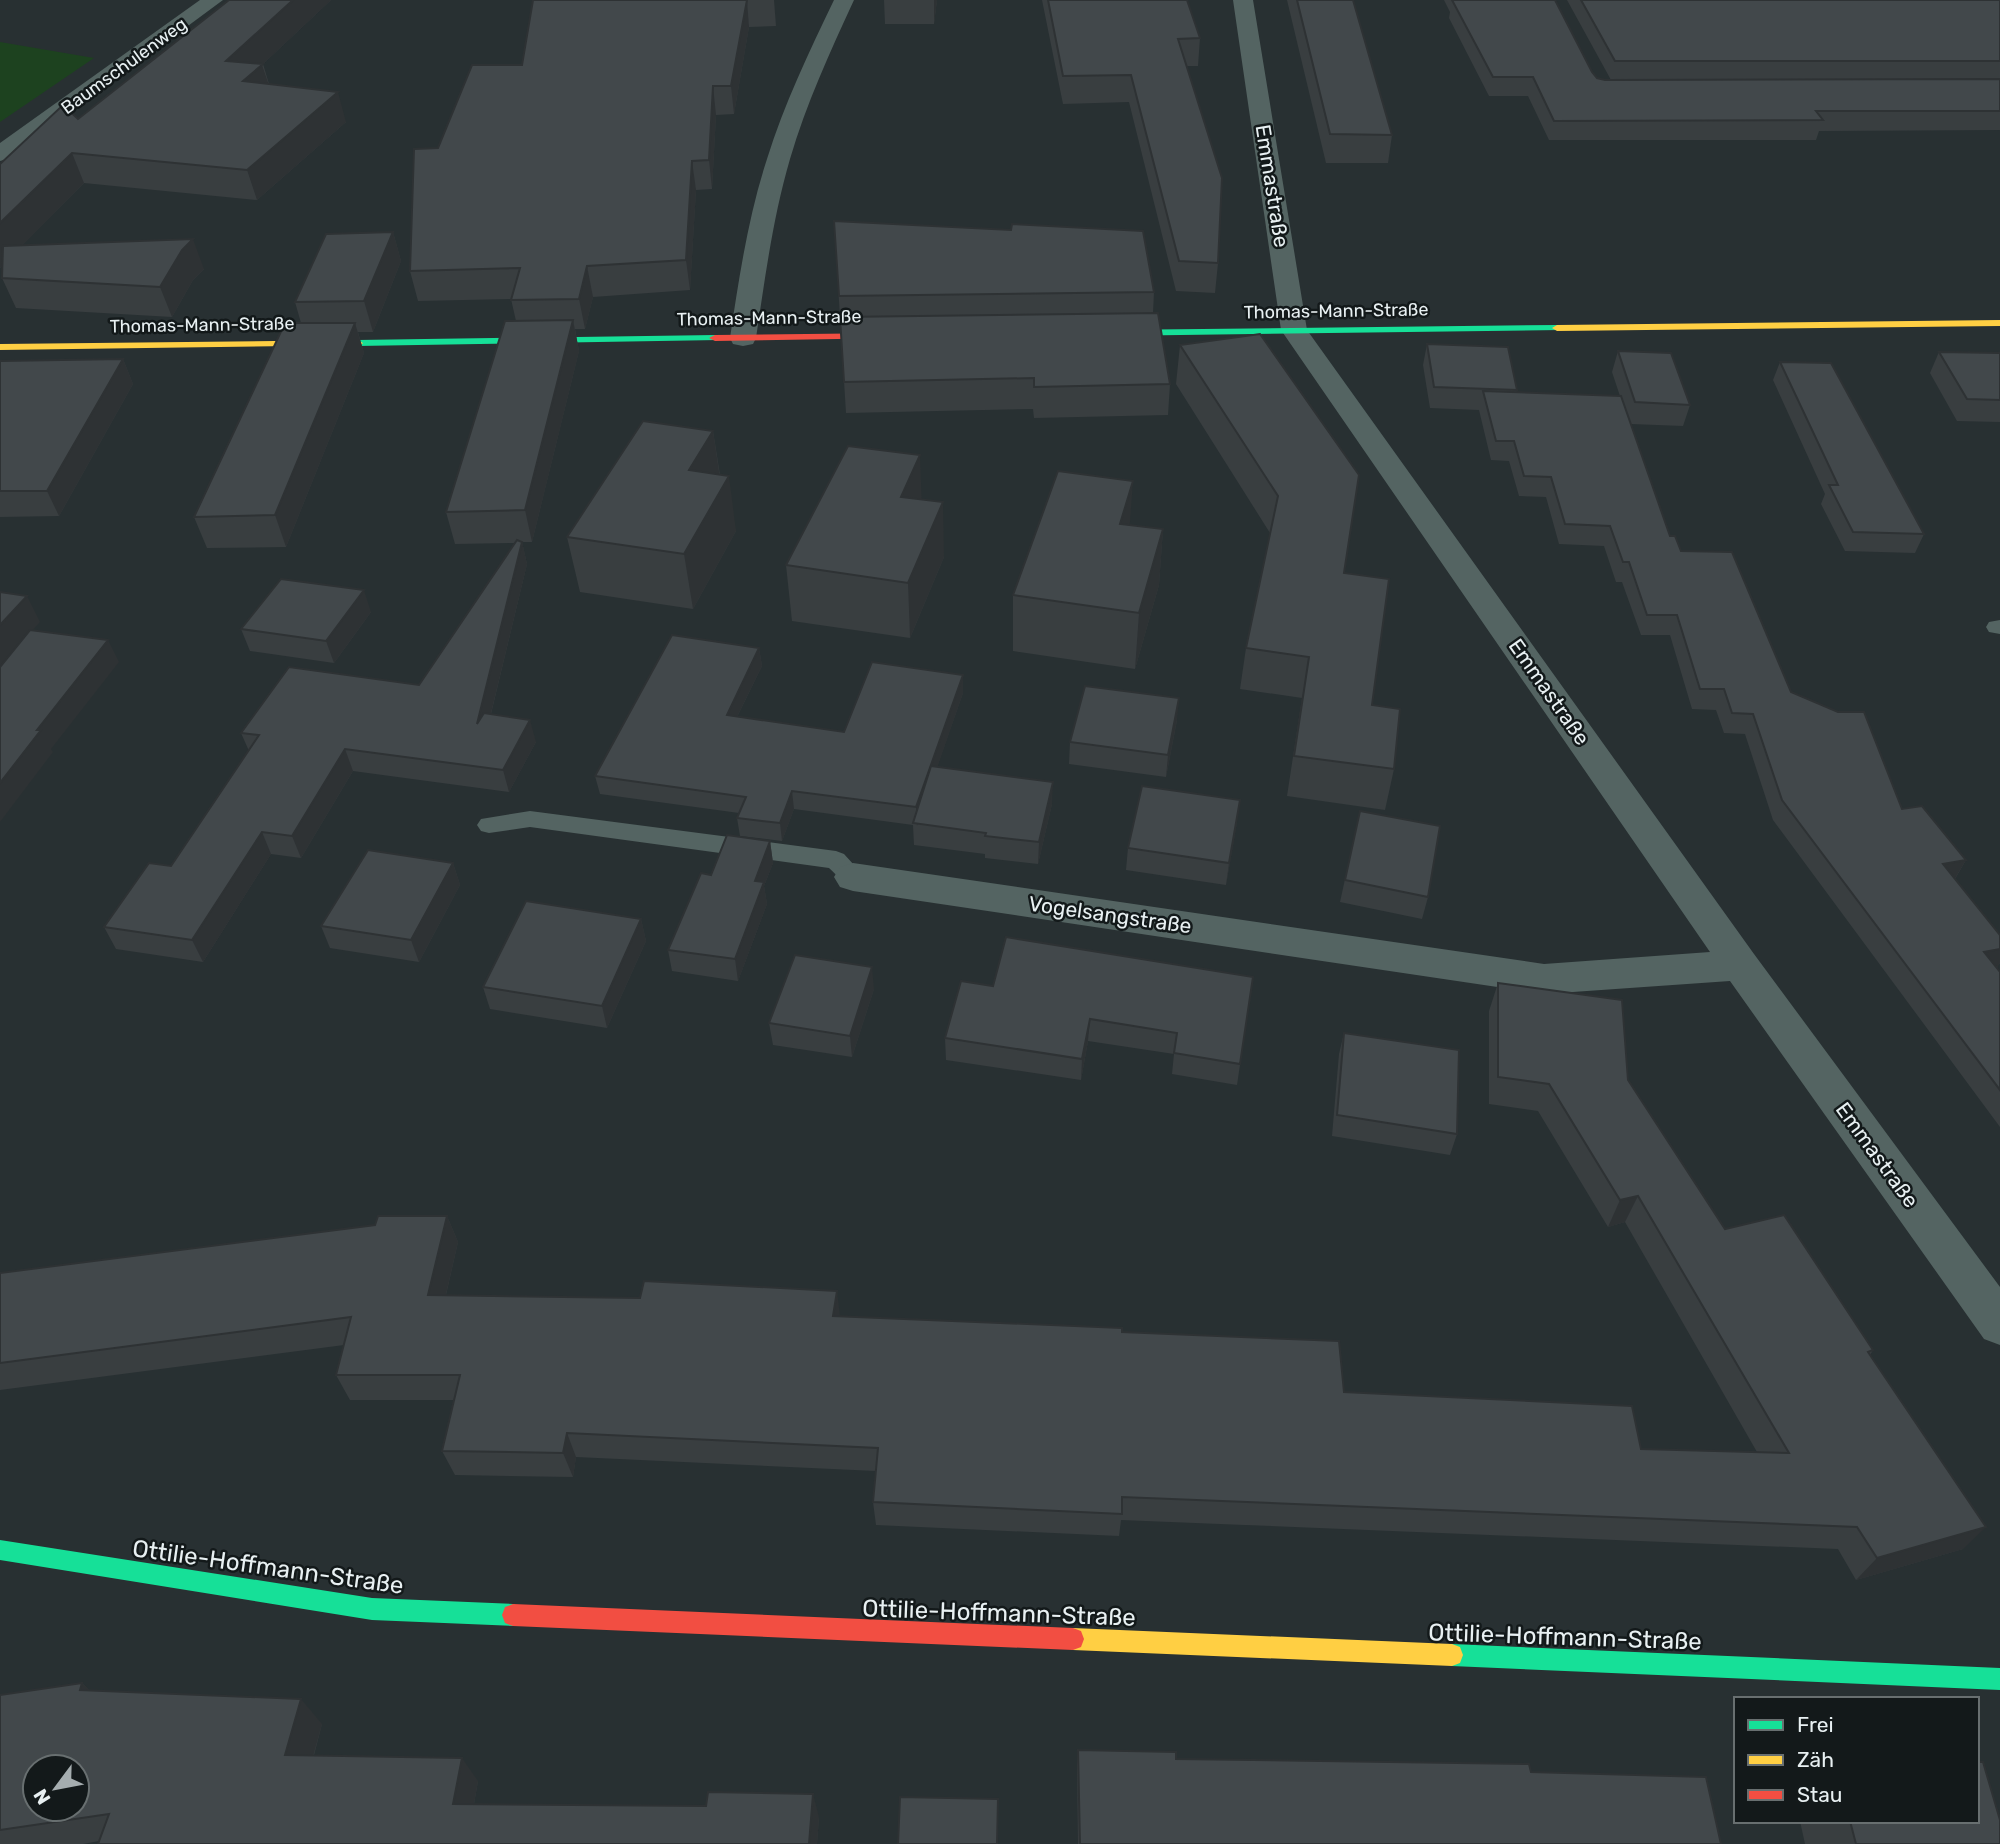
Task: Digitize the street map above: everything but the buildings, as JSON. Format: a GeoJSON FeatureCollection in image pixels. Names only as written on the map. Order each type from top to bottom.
{"type":"FeatureCollection","features":[{"type":"Feature","properties":{"kind":"street","name":"Baumschulenweg"},"geometry":{"type":"LineString","coordinates":[[0,154],[213,0]]}},
{"type":"Feature","properties":{"kind":"street"},"geometry":{"type":"LineString","coordinates":[[743,338],[758,238],[782,151],[797,104],[844,0]]}},
{"type":"Feature","properties":{"kind":"street","name":"Emmastraße"},"geometry":{"type":"LineString","coordinates":[[1243,0],[1294,330],[1740,965],[2000,1324]]}},
{"type":"Feature","properties":{"kind":"street","name":"Thomas-Mann-Straße"},"geometry":{"type":"LineString","coordinates":[[1097,333],[2000,323]]}},
{"type":"Feature","properties":{"kind":"street","name":"Thomas-Mann-Straße"},"geometry":{"type":"LineString","coordinates":[[0,347],[906,335]]}},
{"type":"Feature","properties":{"kind":"street","name":"Vogelsangstraße"},"geometry":{"type":"LineString","coordinates":[[853,877],[1544,979],[1740,965]]}},
{"type":"Feature","properties":{"kind":"street","name":"Ottilie-Hoffmann-Straße"},"geometry":{"type":"LineString","coordinates":[[0,1550],[372,1609],[2000,1679]]}},
{"type":"Feature","properties":{"kind":"lane","name":"Vogelsangstraße"},"geometry":{"type":"LineString","coordinates":[[489,825],[530,819],[823,858],[836,860],[853,877]]}},
{"type":"Feature","properties":{"kind":"green space"},"geometry":{"type":"Polygon","coordinates":[[[0,42],[94,58],[0,122],[0,42]]]}},
{"type":"Feature","properties":{"kind":"traffic: fast"},"geometry":{"type":"LineString","coordinates":[[1108,333],[1557,328]]}},
{"type":"Feature","properties":{"kind":"traffic: fast"},"geometry":{"type":"LineString","coordinates":[[357,343],[715,338]]}},
{"type":"Feature","properties":{"kind":"traffic: fast"},"geometry":{"type":"LineString","coordinates":[[0,1550],[372,1609],[513,1615]]}},
{"type":"Feature","properties":{"kind":"traffic: fast"},"geometry":{"type":"LineString","coordinates":[[1452,1655],[2000,1679]]}},
{"type":"Feature","properties":{"kind":"traffic: slow"},"geometry":{"type":"LineString","coordinates":[[1557,328],[2000,323]]}},
{"type":"Feature","properties":{"kind":"traffic: slow"},"geometry":{"type":"LineString","coordinates":[[0,347],[357,343]]}},
{"type":"Feature","properties":{"kind":"traffic: slow"},"geometry":{"type":"LineString","coordinates":[[1073,1639],[1452,1655]]}},
{"type":"Feature","properties":{"kind":"traffic: jam"},"geometry":{"type":"LineString","coordinates":[[715,338],[894,336]]}},
{"type":"Feature","properties":{"kind":"traffic: jam"},"geometry":{"type":"LineString","coordinates":[[513,1615],[1073,1639]]}}]}
